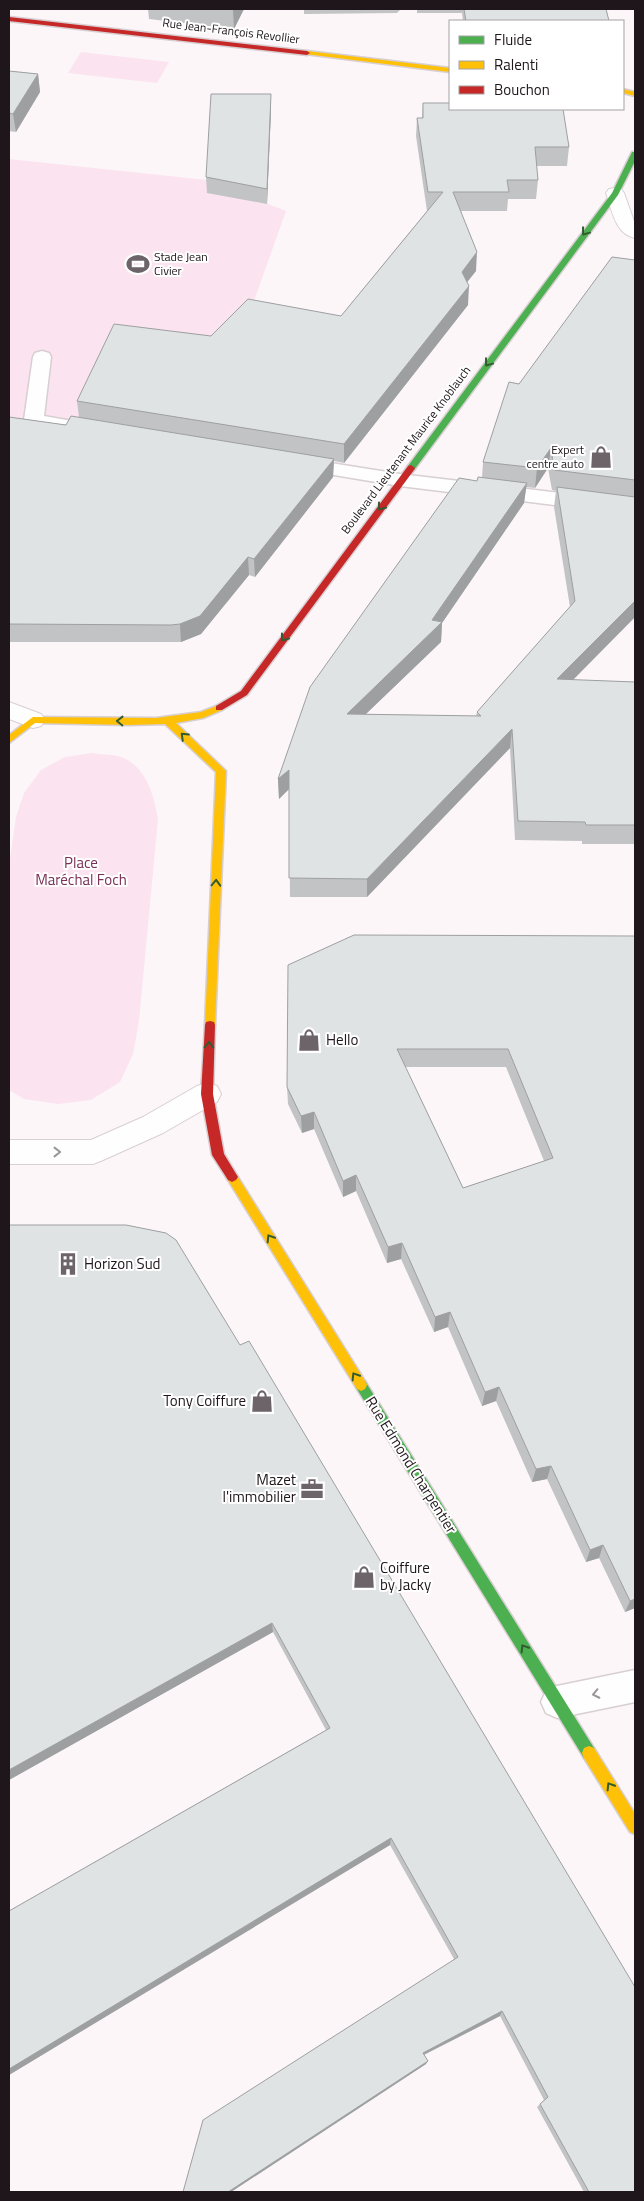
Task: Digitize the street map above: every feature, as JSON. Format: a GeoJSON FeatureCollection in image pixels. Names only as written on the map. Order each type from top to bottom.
{"type":"FeatureCollection","features":[{"type":"Feature","properties":{"kind":"street","name":"Rue Jean-François Revollier"},"geometry":{"type":"LineString","coordinates":[[9,19],[449,70]]}},
{"type":"Feature","properties":{"kind":"street","name":"Boulevard Lieutenant Maurice Knoblauch"},"geometry":{"type":"LineString","coordinates":[[168,721],[212,714],[244,693],[400,480],[615,193],[635,154]]}},
{"type":"Feature","properties":{"kind":"street"},"geometry":{"type":"LineString","coordinates":[[615,193],[627,227],[635,232]]}},
{"type":"Feature","properties":{"kind":"street"},"geometry":{"type":"LineString","coordinates":[[9,710],[33,720],[168,721],[221,771],[207,1094],[153,1126],[93,1152],[9,1152]]}},
{"type":"Feature","properties":{"kind":"street"},"geometry":{"type":"LineString","coordinates":[[9,740],[33,720]]}},
{"type":"Feature","properties":{"kind":"street","name":"Rue Edmond Charpentier"},"geometry":{"type":"LineString","coordinates":[[207,1094],[218,1154],[635,1827]]}},
{"type":"Feature","properties":{"kind":"lane"},"geometry":{"type":"LineString","coordinates":[[42,357],[34,420],[111,432]]}},
{"type":"Feature","properties":{"kind":"lane"},"geometry":{"type":"LineString","coordinates":[[284,461],[400,480],[635,509]]}},
{"type":"Feature","properties":{"kind":"lane"},"geometry":{"type":"LineString","coordinates":[[558,1702],[635,1686]]}},
{"type":"Feature","properties":{"kind":"green space"},"geometry":{"type":"Polygon","coordinates":[[[81,52],[169,62],[157,83],[68,73],[81,52]]]}},
{"type":"Feature","properties":{"kind":"green space","name":"Stade Jean Civier"},"geometry":{"type":"Polygon","coordinates":[[[9,159],[207,180],[286,211],[248,318],[158,432],[9,434],[9,159]]]}},
{"type":"Feature","properties":{"kind":"green space","name":"Place Maréchal Foch"},"geometry":{"type":"Polygon","coordinates":[[[92,753],[124,758],[138,769],[152,792],[158,819],[139,1021],[133,1054],[120,1082],[91,1100],[58,1104],[24,1099],[9,1090],[9,865],[16,817],[24,793],[41,770],[65,757],[92,753]]]}},
{"type":"Feature","properties":{"kind":"building"},"geometry":{"type":"Polygon","coordinates":[[[464,9],[606,9],[609,20],[466,20],[464,9]]]}},
{"type":"Feature","properties":{"kind":"building"},"geometry":{"type":"Polygon","coordinates":[[[9,71],[38,74],[13,114],[9,113],[9,71]]]}},
{"type":"Feature","properties":{"kind":"building"},"geometry":{"type":"Polygon","coordinates":[[[211,94],[271,94],[267,189],[206,177],[211,94]]]}},
{"type":"Feature","properties":{"kind":"building"},"geometry":{"type":"Polygon","coordinates":[[[423,103],[449,103],[449,110],[563,110],[569,147],[535,147],[538,180],[507,180],[509,192],[453,192],[477,252],[462,272],[469,286],[344,444],[77,401],[114,324],[211,336],[248,299],[341,316],[443,192],[428,192],[417,118],[423,118],[423,103]]]}},
{"type":"Feature","properties":{"kind":"building"},"geometry":{"type":"Polygon","coordinates":[[[612,257],[635,260],[635,480],[554,470],[551,448],[537,468],[483,462],[509,382],[519,384],[612,257]]]}},
{"type":"Feature","properties":{"kind":"building"},"geometry":{"type":"Polygon","coordinates":[[[71,416],[334,459],[254,559],[248,557],[200,616],[180,624],[171,625],[9,624],[9,417],[66,425],[71,416]]]}},
{"type":"Feature","properties":{"kind":"building"},"geometry":{"type":"Polygon","coordinates":[[[478,477],[527,483],[432,620],[442,622],[347,714],[481,716],[477,712],[575,601],[557,487],[635,497],[635,601],[557,679],[635,682],[635,825],[586,825],[585,822],[518,821],[512,729],[367,879],[289,878],[289,770],[278,779],[310,687],[459,478],[477,481],[478,477]]]}},
{"type":"Feature","properties":{"kind":"building"},"geometry":{"type":"Polygon","coordinates":[[[354,935],[635,936],[635,1599],[630,1601],[603,1545],[590,1550],[551,1466],[536,1469],[499,1387],[485,1392],[450,1312],[435,1317],[402,1243],[388,1247],[356,1175],[343,1181],[314,1112],[301,1116],[287,1087],[288,965],[354,935]],[[397,1049],[463,1188],[553,1158],[508,1049],[397,1049]]]}},
{"type":"Feature","properties":{"kind":"building"},"geometry":{"type":"Polygon","coordinates":[[[9,1225],[126,1225],[166,1233],[176,1240],[240,1345],[249,1341],[635,1987],[635,2192],[589,2192],[540,2104],[548,2097],[502,2011],[423,2053],[428,2061],[228,2192],[183,2192],[203,2120],[458,1957],[391,1838],[9,2069],[9,1911],[330,1728],[272,1623],[9,1770],[9,1225]]]}},
{"type":"Feature","properties":{"kind":"traffic: fast"},"geometry":{"type":"LineString","coordinates":[[411,468],[615,193],[635,154]]}},
{"type":"Feature","properties":{"kind":"traffic: fast"},"geometry":{"type":"LineString","coordinates":[[361,1385],[589,1753]]}},
{"type":"Feature","properties":{"kind":"traffic: slow"},"geometry":{"type":"LineString","coordinates":[[307,53],[449,70]]}},
{"type":"Feature","properties":{"kind":"traffic: slow"},"geometry":{"type":"LineString","coordinates":[[624,91],[635,94]]}},
{"type":"Feature","properties":{"kind":"traffic: slow"},"geometry":{"type":"LineString","coordinates":[[9,740],[33,720],[156,721],[203,715],[219,708]]}},
{"type":"Feature","properties":{"kind":"traffic: slow"},"geometry":{"type":"LineString","coordinates":[[168,721],[221,771],[210,1025]]}},
{"type":"Feature","properties":{"kind":"traffic: slow"},"geometry":{"type":"LineString","coordinates":[[232,1177],[361,1385]]}},
{"type":"Feature","properties":{"kind":"traffic: slow"},"geometry":{"type":"LineString","coordinates":[[589,1753],[635,1827]]}},
{"type":"Feature","properties":{"kind":"traffic: jam"},"geometry":{"type":"LineString","coordinates":[[9,19],[307,53]]}},
{"type":"Feature","properties":{"kind":"traffic: jam"},"geometry":{"type":"LineString","coordinates":[[219,708],[244,693],[411,468]]}},
{"type":"Feature","properties":{"kind":"traffic: jam"},"geometry":{"type":"LineString","coordinates":[[210,1025],[207,1094],[218,1155],[232,1177]]}},
{"type":"Feature","properties":{"kind":"place","name":"Stade Jean Civier"},"geometry":{"type":"Point","coordinates":[138,264]}},
{"type":"Feature","properties":{"kind":"place","name":"Expert centre auto"},"geometry":{"type":"Point","coordinates":[601,457]}},
{"type":"Feature","properties":{"kind":"place","name":"Hello"},"geometry":{"type":"Point","coordinates":[309,1040]}},
{"type":"Feature","properties":{"kind":"place","name":"Horizon Sud"},"geometry":{"type":"Point","coordinates":[68,1264]}},
{"type":"Feature","properties":{"kind":"place","name":"Tony Coiffure"},"geometry":{"type":"Point","coordinates":[262,1401]}},
{"type":"Feature","properties":{"kind":"place","name":"Mazet l'immobilier"},"geometry":{"type":"Point","coordinates":[312,1489]}},
{"type":"Feature","properties":{"kind":"place","name":"Coiffure by Jacky"},"geometry":{"type":"Point","coordinates":[364,1577]}}]}
